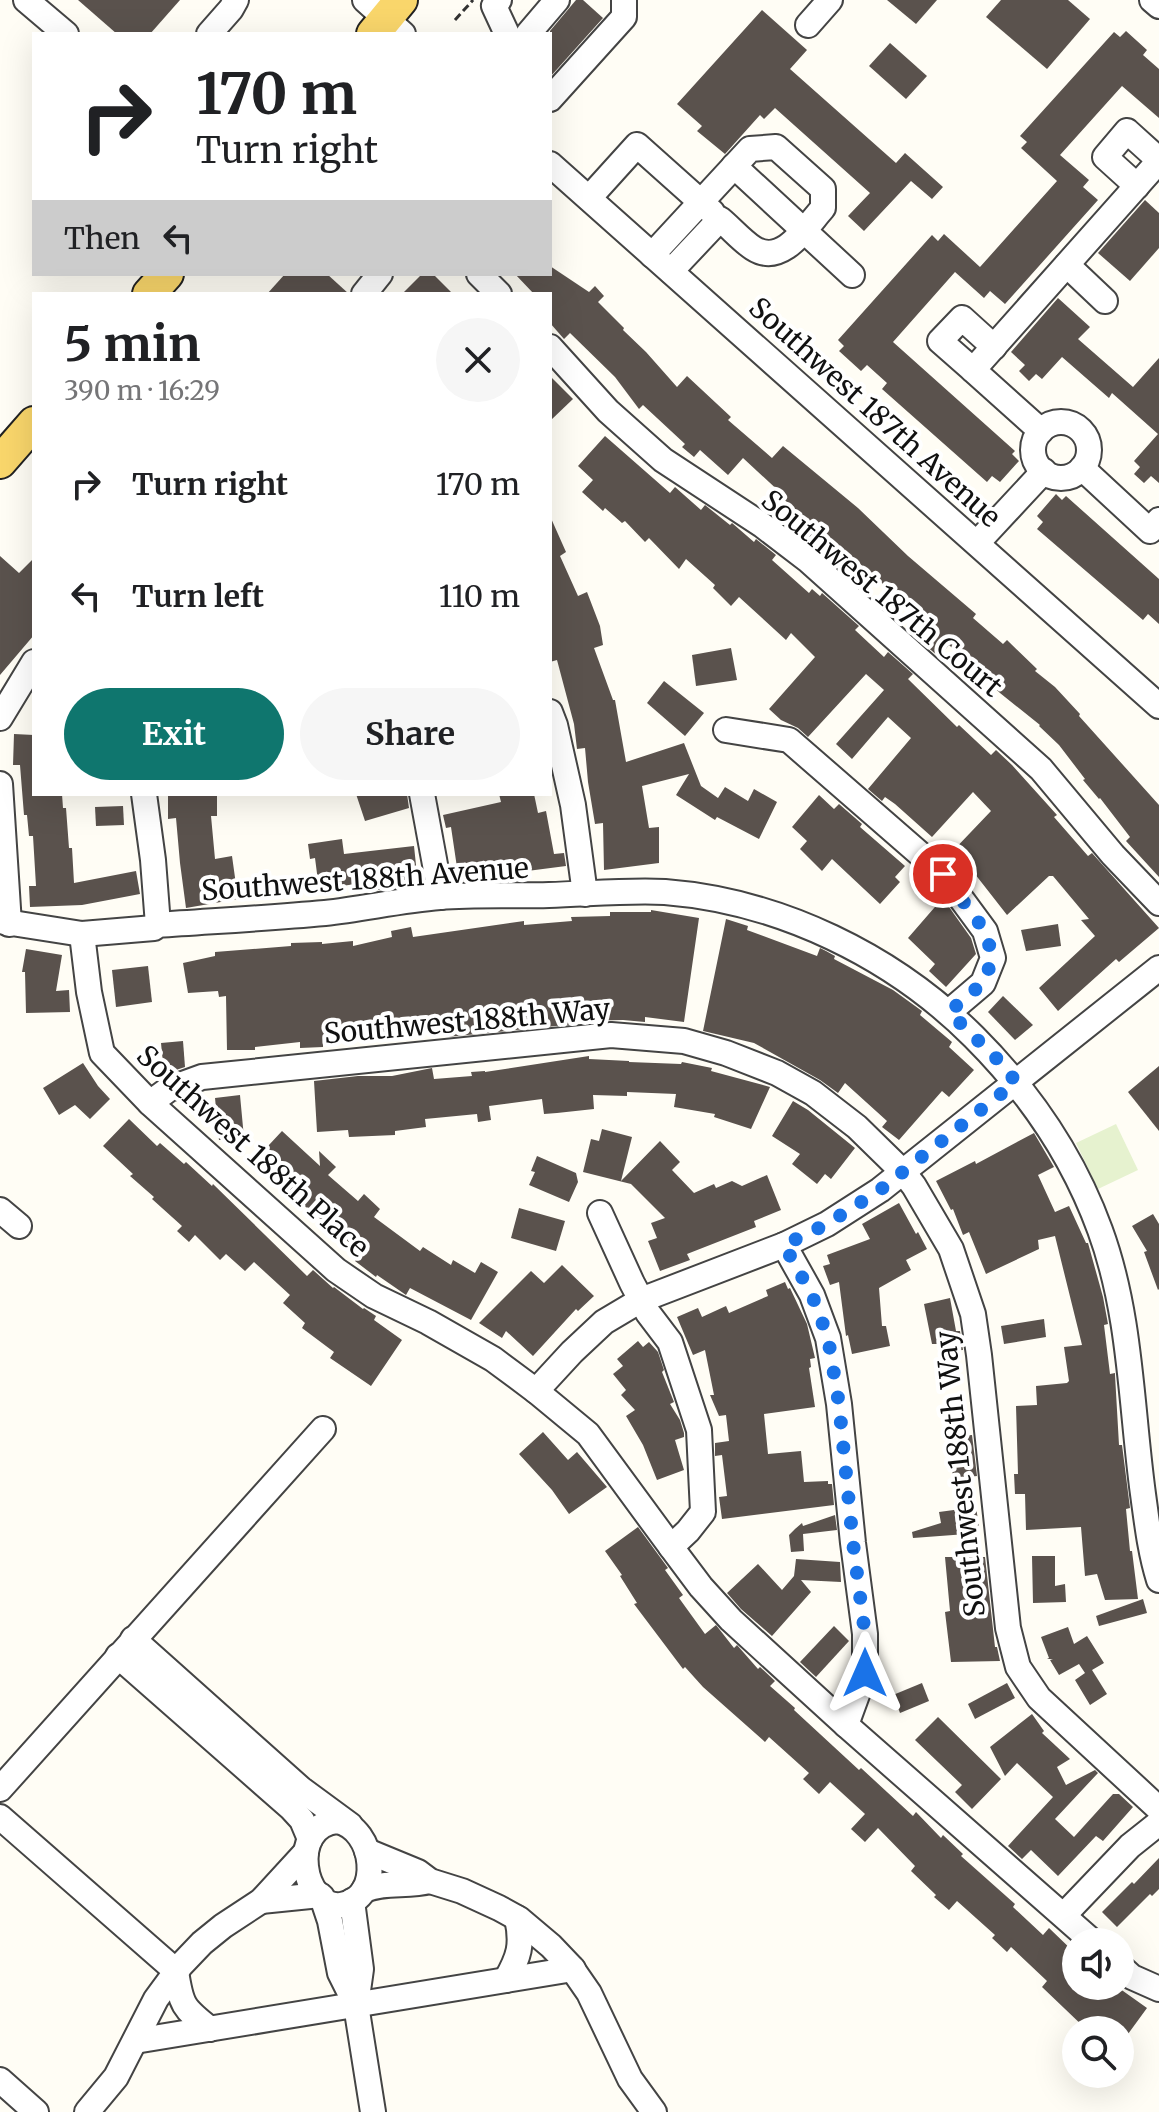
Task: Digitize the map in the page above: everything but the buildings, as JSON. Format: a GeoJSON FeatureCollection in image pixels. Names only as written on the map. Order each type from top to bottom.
{"type":"FeatureCollection","features":[{"type":"Feature","properties":{"kind":"main road"},"geometry":{"type":"LineString","coordinates":[[151,292],[165,276]]}},
{"type":"Feature","properties":{"kind":"main road"},"geometry":{"type":"LineString","coordinates":[[0,462],[32,425]]}},
{"type":"Feature","properties":{"kind":"street"},"geometry":{"type":"LineString","coordinates":[[26,0],[64,32]]}},
{"type":"Feature","properties":{"kind":"street"},"geometry":{"type":"LineString","coordinates":[[211,32],[236,0]]}},
{"type":"Feature","properties":{"kind":"street"},"geometry":{"type":"LineString","coordinates":[[499,0],[494,6],[506,32]]}},
{"type":"Feature","properties":{"kind":"street"},"geometry":{"type":"LineString","coordinates":[[530,32],[557,0]]}},
{"type":"Feature","properties":{"kind":"street"},"geometry":{"type":"LineString","coordinates":[[552,97],[624,17],[624,0]]}},
{"type":"Feature","properties":{"kind":"street"},"geometry":{"type":"LineString","coordinates":[[808,25],[830,0]]}},
{"type":"Feature","properties":{"kind":"street"},"geometry":{"type":"LineString","coordinates":[[1152,0],[1159,6]]}},
{"type":"Feature","properties":{"kind":"street"},"geometry":{"type":"LineString","coordinates":[[973,370],[1137,186],[1159,160],[1127,131],[1105,157],[1137,186]]}},
{"type":"Feature","properties":{"kind":"street"},"geometry":{"type":"LineString","coordinates":[[589,198],[637,145],[711,210],[755,250],[770,253],[787,249],[823,208],[823,189],[776,147],[750,149],[734,166],[711,210],[662,263]]}},
{"type":"Feature","properties":{"kind":"street","name":"Southwest 187th Avenue"},"geometry":{"type":"LineString","coordinates":[[552,166],[1159,706]]}},
{"type":"Feature","properties":{"kind":"street"},"geometry":{"type":"LineString","coordinates":[[734,166],[852,275]]}},
{"type":"Feature","properties":{"kind":"street"},"geometry":{"type":"LineString","coordinates":[[1067,265],[1105,301]]}},
{"type":"Feature","properties":{"kind":"street"},"geometry":{"type":"LineString","coordinates":[[366,292],[378,276]]}},
{"type":"Feature","properties":{"kind":"street"},"geometry":{"type":"LineString","coordinates":[[481,276],[497,292]]}},
{"type":"Feature","properties":{"kind":"street"},"geometry":{"type":"LineString","coordinates":[[994,347],[962,318],[940,341],[1041,431]]}},
{"type":"Feature","properties":{"kind":"street","name":"Southwest 187th Court"},"geometry":{"type":"LineString","coordinates":[[552,349],[608,411],[663,460],[762,525],[809,561],[1041,769],[1113,855],[1159,903]]}},
{"type":"Feature","properties":{"kind":"street"},"geometry":{"type":"LineString","coordinates":[[1055,422],[1073,424],[1080,429],[1089,444],[1087,461],[1082,468],[1075,474],[1059,477],[1044,471],[1034,457],[1036,439],[1041,431],[1055,422]]}},
{"type":"Feature","properties":{"kind":"street"},"geometry":{"type":"LineString","coordinates":[[1082,468],[1156,530]]}},
{"type":"Feature","properties":{"kind":"street"},"geometry":{"type":"LineString","coordinates":[[977,543],[1044,471]]}},
{"type":"Feature","properties":{"kind":"street"},"geometry":{"type":"LineString","coordinates":[[0,718],[32,665]]}},
{"type":"Feature","properties":{"kind":"street"},"geometry":{"type":"LineString","coordinates":[[552,717],[573,805],[585,894]]}},
{"type":"Feature","properties":{"kind":"street"},"geometry":{"type":"LineString","coordinates":[[726,730],[789,740],[943,874],[985,931],[993,958],[983,983],[949,1012]]}},
{"type":"Feature","properties":{"kind":"street"},"geometry":{"type":"LineString","coordinates":[[0,784],[5,923]]}},
{"type":"Feature","properties":{"kind":"street"},"geometry":{"type":"LineString","coordinates":[[144,796],[158,925]]}},
{"type":"Feature","properties":{"kind":"street"},"geometry":{"type":"LineString","coordinates":[[422,796],[441,897]]}},
{"type":"Feature","properties":{"kind":"street","name":"Southwest 188th Avenue"},"geometry":{"type":"LineString","coordinates":[[5,923],[82,934],[154,928],[158,925],[326,913],[441,897],[663,892],[708,898],[769,913],[819,931],[859,951],[904,978],[949,1012],[1001,1063],[1067,1157],[1100,1229],[1114,1277],[1148,1448],[1151,1553],[1159,1580]]}},
{"type":"Feature","properties":{"kind":"street","name":"Southwest 188th Place"},"geometry":{"type":"LineString","coordinates":[[82,934],[89,992],[102,1053],[150,1103],[336,1270],[374,1296],[493,1359],[588,1434],[701,1587],[731,1620],[1078,1928]]}},
{"type":"Feature","properties":{"kind":"street"},"geometry":{"type":"LineString","coordinates":[[536,1391],[604,1322],[641,1300],[784,1245],[827,1224],[904,1173],[1159,968]]}},
{"type":"Feature","properties":{"kind":"street","name":"Southwest 188th Way"},"geometry":{"type":"LineString","coordinates":[[150,1103],[169,1089],[202,1077],[611,1035],[684,1041],[726,1053],[777,1073],[813,1093],[857,1127],[904,1173],[951,1249],[973,1314],[1008,1628],[1018,1667],[1039,1698],[1159,1809]]}},
{"type":"Feature","properties":{"kind":"street"},"geometry":{"type":"LineString","coordinates":[[0,1210],[19,1226]]}},
{"type":"Feature","properties":{"kind":"street"},"geometry":{"type":"LineString","coordinates":[[600,1213],[648,1313],[670,1342],[699,1430],[703,1512],[671,1547]]}},
{"type":"Feature","properties":{"kind":"street"},"geometry":{"type":"LineString","coordinates":[[784,1245],[812,1295],[828,1338],[839,1404],[865,1634],[865,1673],[846,1725]]}},
{"type":"Feature","properties":{"kind":"street"},"geometry":{"type":"LineString","coordinates":[[0,1789],[323,1429]]}},
{"type":"Feature","properties":{"kind":"street"},"geometry":{"type":"LineString","coordinates":[[125,1648],[359,1833],[367,1851],[369,1873],[358,1896],[361,1969],[356,2005],[373,2112]]}},
{"type":"Feature","properties":{"kind":"street"},"geometry":{"type":"LineString","coordinates":[[125,1648],[302,1820],[308,1846],[308,1878],[321,1896],[330,1921],[340,1973],[356,2005]]}},
{"type":"Feature","properties":{"kind":"street"},"geometry":{"type":"LineString","coordinates":[[0,1817],[176,1971],[184,2007],[210,2029]]}},
{"type":"Feature","properties":{"kind":"street"},"geometry":{"type":"LineString","coordinates":[[87,2112],[116,2077],[156,1999],[190,1954],[213,1933],[261,1901],[308,1846],[316,1831],[331,1822],[350,1825]]}},
{"type":"Feature","properties":{"kind":"street"},"geometry":{"type":"LineString","coordinates":[[1064,1915],[1130,1846],[1159,1823]]}},
{"type":"Feature","properties":{"kind":"street"},"geometry":{"type":"LineString","coordinates":[[367,1851],[418,1872],[430,1881],[476,1896],[517,1918],[551,1946],[573,1969],[595,2003],[630,2079],[653,2112]]}},
{"type":"Feature","properties":{"kind":"street"},"geometry":{"type":"LineString","coordinates":[[261,1901],[321,1896],[336,1905],[384,1884],[416,1885],[430,1881]]}},
{"type":"Feature","properties":{"kind":"street"},"geometry":{"type":"LineString","coordinates":[[506,1980],[520,1949],[517,1918]]}},
{"type":"Feature","properties":{"kind":"street"},"geometry":{"type":"LineString","coordinates":[[135,2041],[573,1969]]}},
{"type":"Feature","properties":{"kind":"street"},"geometry":{"type":"LineString","coordinates":[[1134,1978],[1159,1989]]}},
{"type":"Feature","properties":{"kind":"street"},"geometry":{"type":"LineString","coordinates":[[0,2080],[36,2112]]}},
{"type":"Feature","properties":{"kind":"path"},"geometry":{"type":"LineString","coordinates":[[455,20],[473,0]]}},
{"type":"Feature","properties":{"kind":"green space"},"geometry":{"type":"Polygon","coordinates":[[[1116,1124],[1138,1170],[1098,1189],[1076,1143],[1116,1124]]]}},
{"type":"Feature","properties":{"kind":"route"},"geometry":{"type":"LineString","coordinates":[[865,1673],[865,1634],[839,1404],[828,1338],[812,1295],[784,1245],[827,1224],[880,1190],[1016,1082],[949,1012],[983,983],[993,958],[985,931],[943,874]]}}]}
